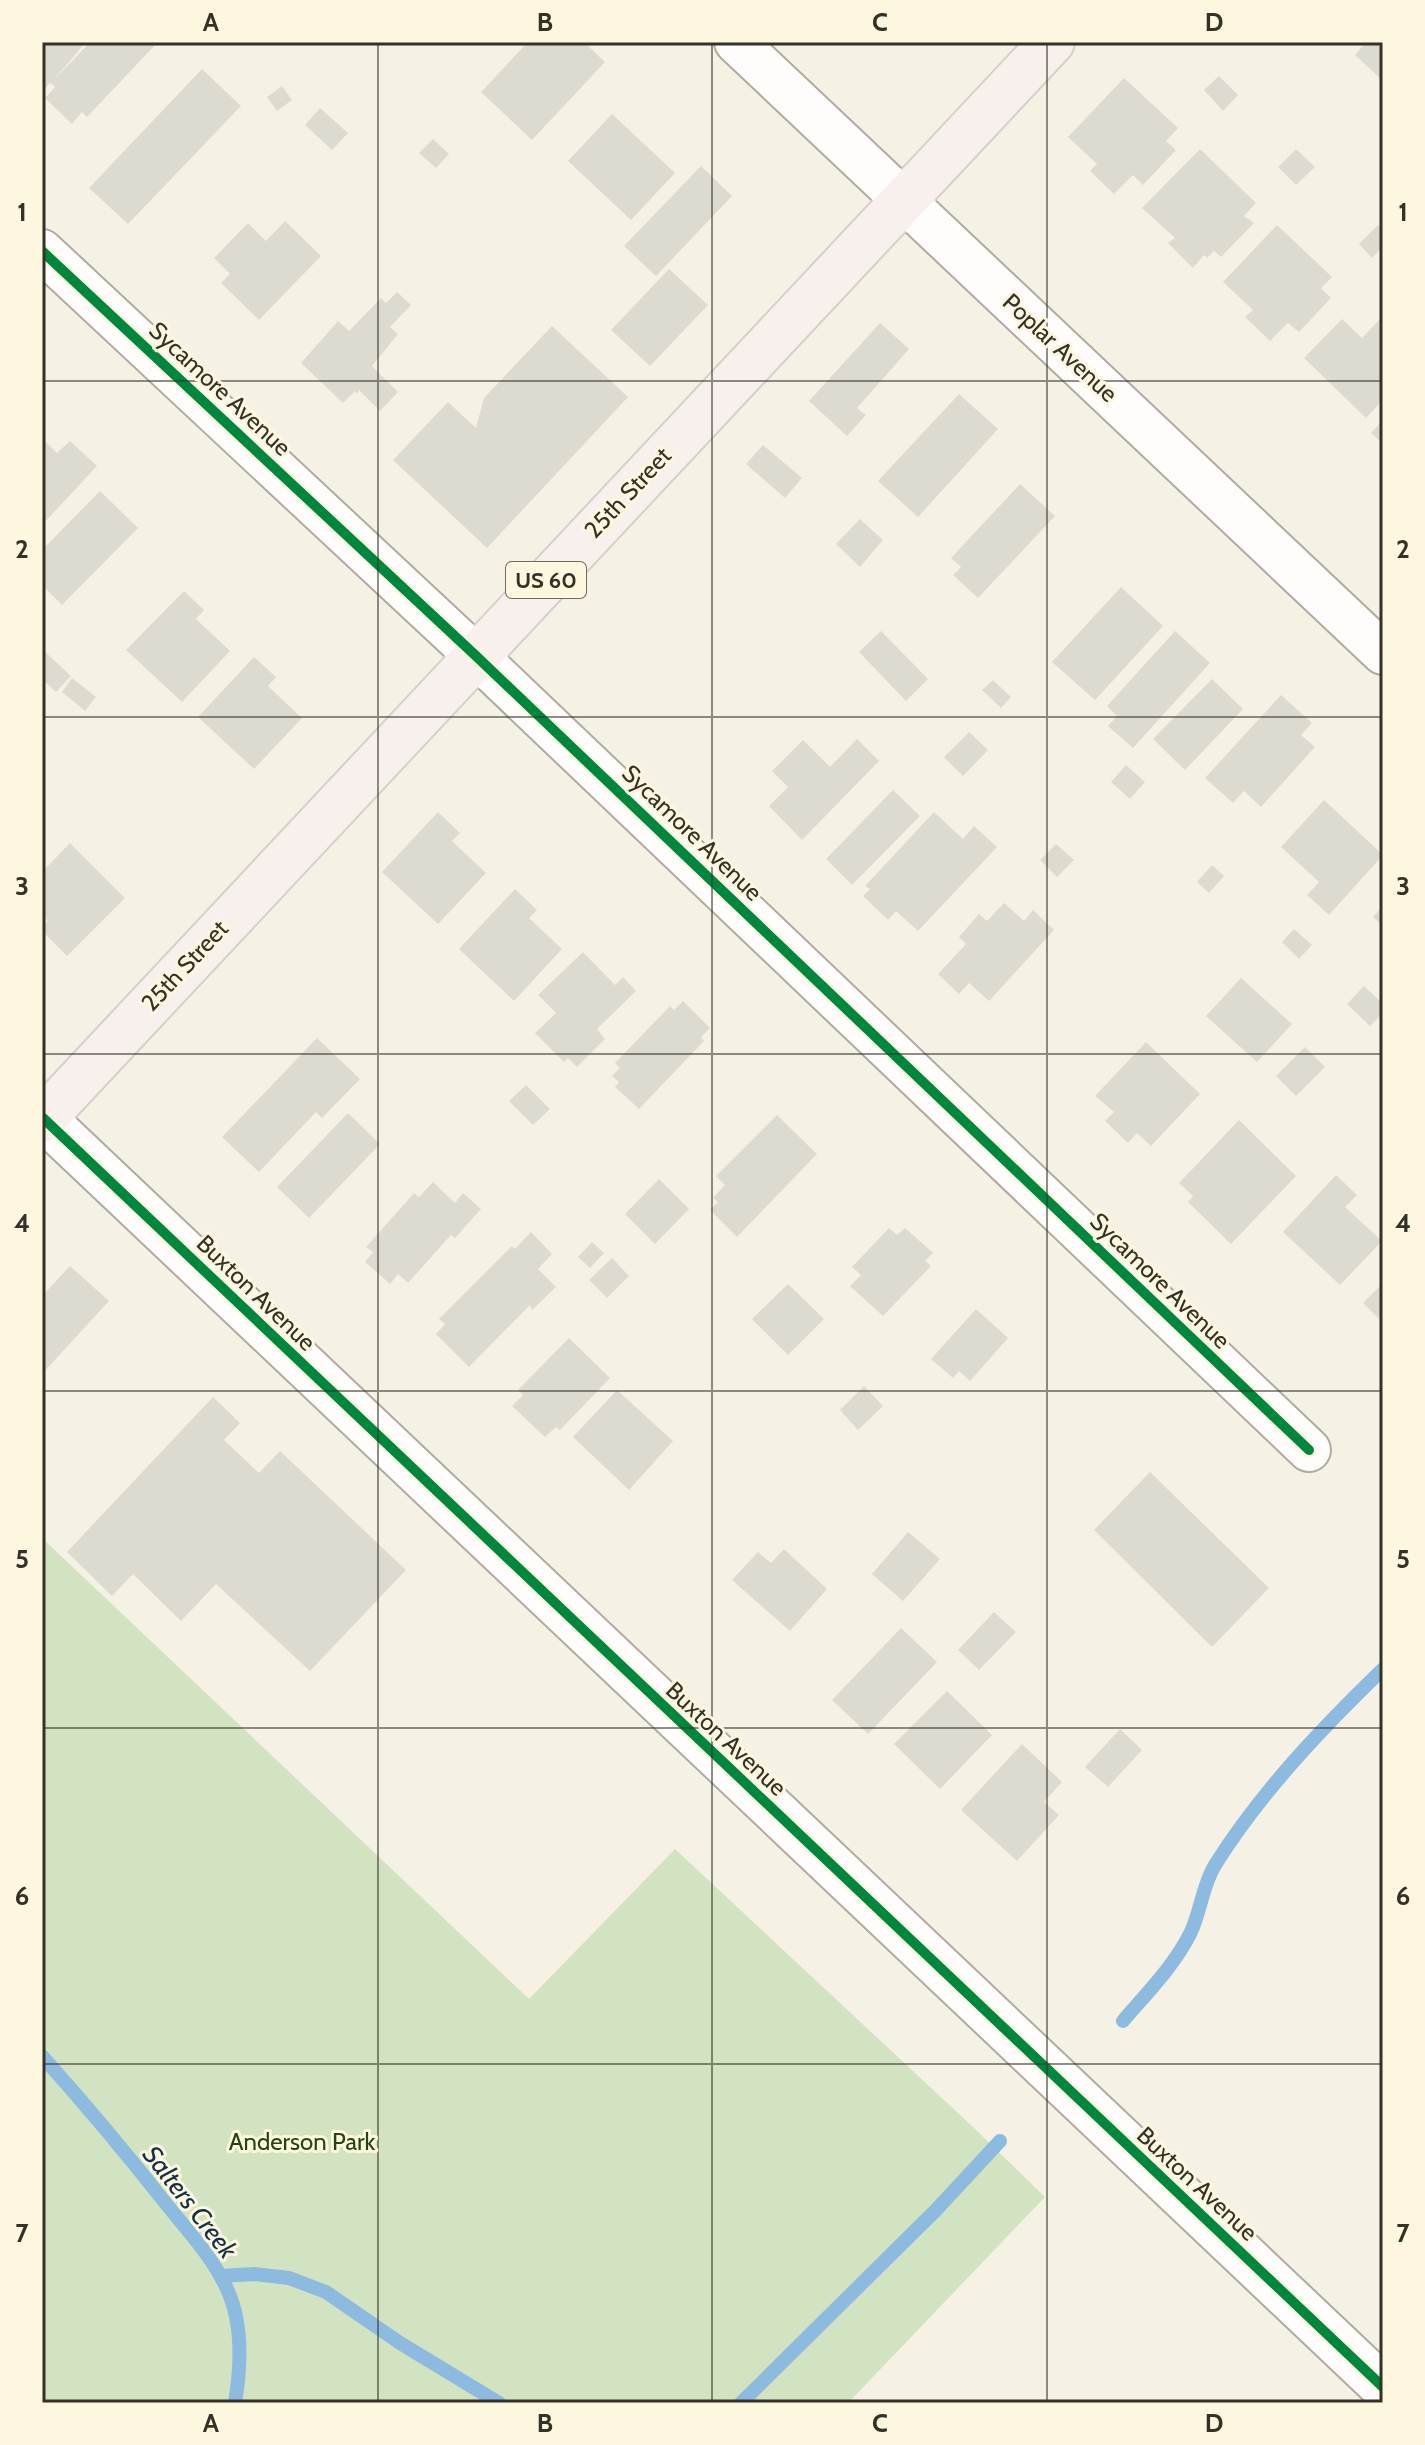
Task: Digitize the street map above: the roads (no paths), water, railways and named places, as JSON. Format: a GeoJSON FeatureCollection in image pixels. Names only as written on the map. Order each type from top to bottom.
{"type":"FeatureCollection","features":[{"type":"Feature","properties":{"kind":"main road","name":"25th Street"},"geometry":{"type":"LineString","coordinates":[[43,1119],[1052,42]]}},
{"type":"Feature","properties":{"kind":"street","name":"Poplar Avenue"},"geometry":{"type":"LineString","coordinates":[[736,42],[1383,653]]}},
{"type":"Feature","properties":{"kind":"street","name":"Sycamore Avenue"},"geometry":{"type":"LineString","coordinates":[[42,251],[475,655],[1309,1450]]}},
{"type":"Feature","properties":{"kind":"street","name":"Buxton Avenue"},"geometry":{"type":"LineString","coordinates":[[43,1119],[1383,2387]]}},
{"type":"Feature","properties":{"kind":"waterway"},"geometry":{"type":"LineString","coordinates":[[1123,2021],[1176,1958],[1194,1926],[1215,1865],[1252,1812],[1315,1738],[1383,1669]]}},
{"type":"Feature","properties":{"kind":"waterway","name":"Salters Creek"},"geometry":{"type":"LineString","coordinates":[[42,2056],[192,2235],[221,2278],[232,2302],[238,2331],[239,2375],[235,2403]]}},
{"type":"Feature","properties":{"kind":"waterway"},"geometry":{"type":"LineString","coordinates":[[741,2403],[936,2210],[1000,2141]]}},
{"type":"Feature","properties":{"kind":"waterway"},"geometry":{"type":"LineString","coordinates":[[220,2276],[254,2274],[289,2278],[326,2292],[400,2343],[499,2403]]}},
{"type":"Feature","properties":{"kind":"park label","name":"Anderson Park"},"geometry":{"type":"Point","coordinates":[302,2142]}}]}
